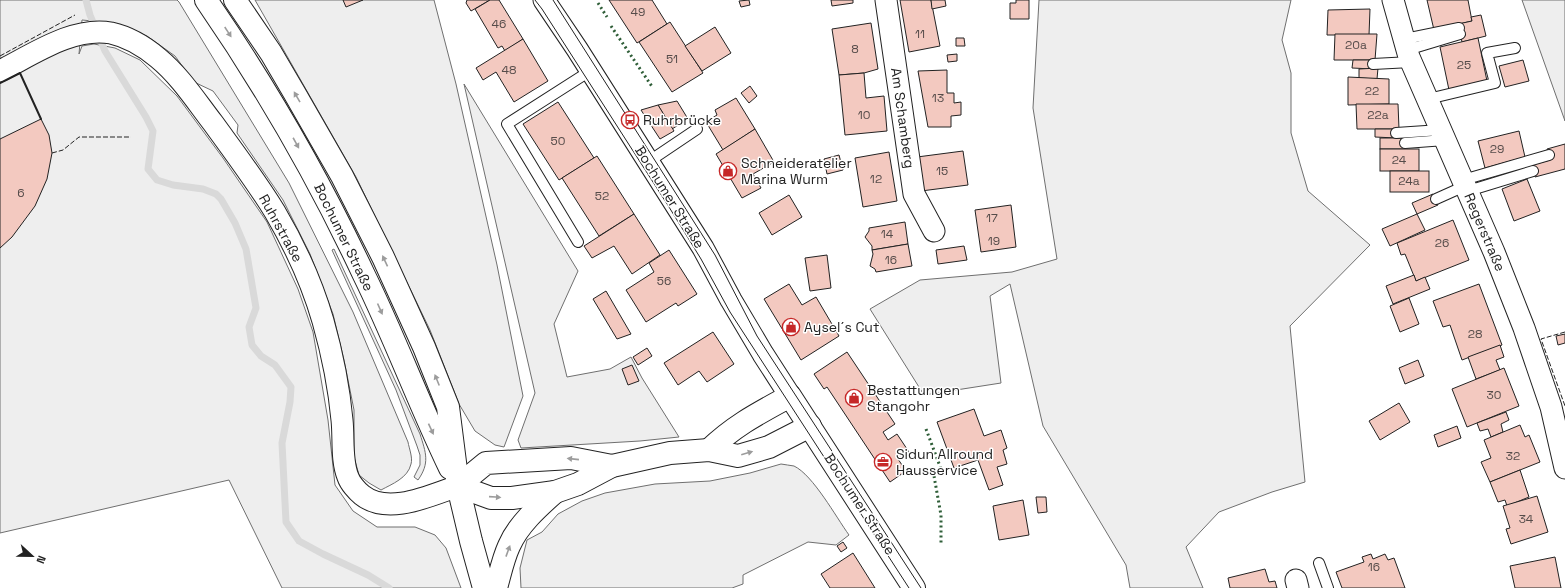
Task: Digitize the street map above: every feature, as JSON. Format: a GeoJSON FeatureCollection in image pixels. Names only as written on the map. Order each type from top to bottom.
{"type":"FeatureCollection","features":[{"type":"Feature","properties":{"kind":"main road","name":"Bochumer Straße"},"geometry":{"type":"LineString","coordinates":[[206,0],[228,31],[278,111],[324,194],[364,275],[425,416],[458,486]]}},
{"type":"Feature","properties":{"kind":"main road","name":"Bochumer Straße"},"geometry":{"type":"LineString","coordinates":[[235,0],[271,53],[295,94],[342,176],[384,257],[424,347],[448,407],[458,486]]}},
{"type":"Feature","properties":{"kind":"main road","name":"Bochumer Straße"},"geometry":{"type":"LineString","coordinates":[[790,396],[909,585]]}},
{"type":"Feature","properties":{"kind":"main road"},"geometry":{"type":"LineString","coordinates":[[709,450],[726,433],[756,414],[790,396]]}},
{"type":"Feature","properties":{"kind":"main road"},"geometry":{"type":"LineString","coordinates":[[458,486],[491,498],[512,498],[555,492],[578,484],[612,466],[670,454],[709,450],[738,456],[769,447],[810,426]]}},
{"type":"Feature","properties":{"kind":"main road"},"geometry":{"type":"LineString","coordinates":[[458,486],[486,463],[571,458],[612,466]]}},
{"type":"Feature","properties":{"kind":"main road"},"geometry":{"type":"LineString","coordinates":[[458,486],[484,588]]}},
{"type":"Feature","properties":{"kind":"main road"},"geometry":{"type":"LineString","coordinates":[[496,588],[509,546],[522,526],[555,492]]}},
{"type":"Feature","properties":{"kind":"street","name":"Bochumer Straße"},"geometry":{"type":"LineString","coordinates":[[544,0],[703,248],[744,322],[790,396]]}},
{"type":"Feature","properties":{"kind":"street","name":"Am Schamberg"},"geometry":{"type":"LineString","coordinates":[[886,0],[914,194],[934,232]]}},
{"type":"Feature","properties":{"kind":"street","name":"Regerstraße"},"geometry":{"type":"LineString","coordinates":[[1393,0],[1408,50],[1524,328],[1551,407],[1565,468]]}},
{"type":"Feature","properties":{"kind":"street","name":"Ruhrstraße"},"geometry":{"type":"LineString","coordinates":[[0,71],[76,34],[98,33],[124,37],[142,46],[160,60],[198,104],[238,157],[275,212],[301,263],[323,322],[334,371],[342,419],[345,466],[348,479],[362,495],[376,502],[392,505],[413,501],[458,486]]}},
{"type":"Feature","properties":{"kind":"lane"},"geometry":{"type":"LineString","coordinates":[[1373,64],[1460,31]]}},
{"type":"Feature","properties":{"kind":"lane"},"geometry":{"type":"LineString","coordinates":[[1428,99],[1495,83],[1487,53],[1515,48]]}},
{"type":"Feature","properties":{"kind":"lane"},"geometry":{"type":"LineString","coordinates":[[578,242],[507,124],[590,71]]}},
{"type":"Feature","properties":{"kind":"lane"},"geometry":{"type":"LineString","coordinates":[[648,162],[697,129]]}},
{"type":"Feature","properties":{"kind":"lane"},"geometry":{"type":"LineString","coordinates":[[1396,133],[1443,135]]}},
{"type":"Feature","properties":{"kind":"lane"},"geometry":{"type":"LineString","coordinates":[[1405,143],[1443,135]]}},
{"type":"Feature","properties":{"kind":"lane"},"geometry":{"type":"LineString","coordinates":[[1436,200],[1465,186],[1549,154]]}},
{"type":"Feature","properties":{"kind":"lane"},"geometry":{"type":"LineString","coordinates":[[1465,186],[1534,170]]}},
{"type":"Feature","properties":{"kind":"lane"},"geometry":{"type":"LineString","coordinates":[[1319,563],[1328,588]]}},
{"type":"Feature","properties":{"kind":"shaded area"},"geometry":{"type":"Polygon","coordinates":[[[0,0],[177,0],[179,2],[289,183],[353,312],[408,442],[411,453],[411,462],[407,473],[399,480],[381,490],[359,475],[354,457],[354,410],[344,360],[333,314],[310,254],[283,200],[237,133],[238,125],[213,91],[194,82],[175,56],[147,36],[114,23],[82,20],[79,54],[82,46],[94,44],[115,48],[140,60],[177,96],[223,158],[267,222],[298,289],[313,332],[328,420],[335,485],[353,511],[377,527],[415,527],[435,535],[446,548],[461,588],[282,588],[229,480],[0,533],[0,0]]]}},
{"type":"Feature","properties":{"kind":"shaded area"},"geometry":{"type":"Polygon","coordinates":[[[255,0],[434,0],[456,84],[497,265],[523,396],[504,447],[495,445],[475,431],[459,404],[430,330],[356,177],[255,0]]]}},
{"type":"Feature","properties":{"kind":"shaded area"},"geometry":{"type":"Polygon","coordinates":[[[1039,0],[1291,0],[1282,40],[1291,73],[1291,133],[1308,191],[1370,245],[1290,326],[1305,482],[1272,492],[1219,512],[1186,547],[1203,588],[1130,588],[1126,565],[1043,426],[1010,284],[990,296],[1001,383],[924,395],[870,309],[920,280],[1012,272],[1057,259],[1033,108],[1039,0]]]}},
{"type":"Feature","properties":{"kind":"shaded area"},"geometry":{"type":"Polygon","coordinates":[[[1522,0],[1565,0],[1565,121],[1522,0]]]}},
{"type":"Feature","properties":{"kind":"shaded area"},"geometry":{"type":"Polygon","coordinates":[[[464,84],[578,271],[554,324],[567,377],[610,369],[631,357],[642,378],[679,437],[640,441],[521,448],[518,440],[535,393],[464,84]]]}},
{"type":"Feature","properties":{"kind":"shaded area"},"geometry":{"type":"Polygon","coordinates":[[[334,249],[420,434],[426,458],[422,474],[418,480],[414,477],[420,465],[420,455],[417,446],[396,390],[332,250],[334,249]]]}},
{"type":"Feature","properties":{"kind":"shaded area"},"geometry":{"type":"Polygon","coordinates":[[[781,464],[794,466],[809,478],[824,497],[849,535],[836,545],[808,542],[743,575],[743,584],[732,588],[521,588],[520,568],[527,540],[542,532],[558,514],[582,501],[605,493],[655,484],[710,481],[750,473],[781,464]]]}},
{"type":"Feature","properties":{"kind":"building"},"geometry":{"type":"Polygon","coordinates":[[[343,0],[363,0],[346,7],[343,0]]]}},
{"type":"Feature","properties":{"kind":"building"},"geometry":{"type":"Polygon","coordinates":[[[467,0],[490,0],[471,11],[466,3],[467,0]]]}},
{"type":"Feature","properties":{"kind":"building"},"geometry":{"type":"Polygon","coordinates":[[[490,0],[499,0],[523,39],[505,51],[502,46],[498,48],[475,9],[490,0]]]}},
{"type":"Feature","properties":{"kind":"building"},"geometry":{"type":"Polygon","coordinates":[[[609,0],[652,0],[667,24],[637,43],[609,0]]]}},
{"type":"Feature","properties":{"kind":"building"},"geometry":{"type":"Polygon","coordinates":[[[749,0],[750,5],[741,7],[739,1],[749,0]]]}},
{"type":"Feature","properties":{"kind":"building"},"geometry":{"type":"Polygon","coordinates":[[[831,0],[853,0],[853,3],[832,6],[831,0]]]}},
{"type":"Feature","properties":{"kind":"building"},"geometry":{"type":"Polygon","coordinates":[[[900,0],[931,0],[940,46],[909,52],[900,0]]]}},
{"type":"Feature","properties":{"kind":"building"},"geometry":{"type":"Polygon","coordinates":[[[931,0],[945,0],[946,6],[932,9],[931,0]]]}},
{"type":"Feature","properties":{"kind":"building"},"geometry":{"type":"Polygon","coordinates":[[[1016,0],[1029,0],[1029,19],[1010,19],[1010,3],[1016,3],[1016,0]]]}},
{"type":"Feature","properties":{"kind":"building"},"geometry":{"type":"Polygon","coordinates":[[[1427,0],[1468,0],[1472,21],[1434,30],[1427,0]]]}},
{"type":"Feature","properties":{"kind":"building"},"geometry":{"type":"Polygon","coordinates":[[[1370,9],[1369,35],[1327,35],[1328,10],[1370,9]]]}},
{"type":"Feature","properties":{"kind":"building"},"geometry":{"type":"Polygon","coordinates":[[[1481,15],[1486,36],[1462,42],[1458,24],[1472,21],[1471,17],[1481,15]]]}},
{"type":"Feature","properties":{"kind":"building"},"geometry":{"type":"Polygon","coordinates":[[[670,22],[703,73],[672,92],[639,42],[670,22]]]}},
{"type":"Feature","properties":{"kind":"building"},"geometry":{"type":"Polygon","coordinates":[[[871,23],[878,69],[864,73],[839,75],[832,29],[871,23]]]}},
{"type":"Feature","properties":{"kind":"building"},"geometry":{"type":"Polygon","coordinates":[[[715,27],[731,53],[702,71],[685,46],[715,27]]]}},
{"type":"Feature","properties":{"kind":"building"},"geometry":{"type":"Polygon","coordinates":[[[1335,34],[1377,34],[1375,60],[1334,60],[1335,34]]]}},
{"type":"Feature","properties":{"kind":"building"},"geometry":{"type":"Polygon","coordinates":[[[956,38],[964,38],[965,46],[956,46],[956,38]]]}},
{"type":"Feature","properties":{"kind":"building"},"geometry":{"type":"Polygon","coordinates":[[[1478,38],[1487,81],[1449,90],[1440,47],[1478,38]]]}},
{"type":"Feature","properties":{"kind":"building"},"geometry":{"type":"Polygon","coordinates":[[[523,39],[548,81],[514,102],[496,72],[483,80],[476,68],[523,39]]]}},
{"type":"Feature","properties":{"kind":"building"},"geometry":{"type":"Polygon","coordinates":[[[957,54],[957,61],[948,62],[947,55],[957,54]]]}},
{"type":"Feature","properties":{"kind":"building"},"geometry":{"type":"Polygon","coordinates":[[[1353,60],[1373,60],[1373,69],[1352,68],[1353,60]]]}},
{"type":"Feature","properties":{"kind":"building"},"geometry":{"type":"Polygon","coordinates":[[[1523,60],[1529,81],[1505,87],[1499,66],[1523,60]]]}},
{"type":"Feature","properties":{"kind":"building"},"geometry":{"type":"Polygon","coordinates":[[[1378,68],[1377,79],[1359,78],[1359,69],[1378,68]]]}},
{"type":"Feature","properties":{"kind":"building"},"geometry":{"type":"Polygon","coordinates":[[[947,70],[947,93],[954,93],[954,103],[961,102],[961,115],[951,116],[951,127],[928,127],[918,71],[947,70]]]}},
{"type":"Feature","properties":{"kind":"building"},"geometry":{"type":"Polygon","coordinates":[[[864,73],[866,98],[884,96],[887,131],[845,135],[839,75],[864,73]]]}},
{"type":"Feature","properties":{"kind":"building"},"geometry":{"type":"Polygon","coordinates":[[[1348,77],[1389,79],[1389,104],[1348,105],[1348,77]]]}},
{"type":"Feature","properties":{"kind":"building"},"geometry":{"type":"Polygon","coordinates":[[[750,86],[757,96],[749,103],[741,93],[750,86]]]}},
{"type":"Feature","properties":{"kind":"building"},"geometry":{"type":"Polygon","coordinates":[[[736,98],[755,129],[723,150],[706,122],[717,115],[715,110],[736,98]]]}},
{"type":"Feature","properties":{"kind":"building"},"geometry":{"type":"Polygon","coordinates":[[[677,101],[688,119],[672,129],[658,105],[677,101]]]}},
{"type":"Feature","properties":{"kind":"building"},"geometry":{"type":"Polygon","coordinates":[[[558,102],[594,158],[559,180],[523,124],[558,102]]]}},
{"type":"Feature","properties":{"kind":"building"},"geometry":{"type":"Polygon","coordinates":[[[1356,104],[1398,104],[1399,129],[1357,129],[1356,104]]]}},
{"type":"Feature","properties":{"kind":"building"},"geometry":{"type":"Polygon","coordinates":[[[658,105],[674,131],[660,139],[641,110],[658,105]]]}},
{"type":"Feature","properties":{"kind":"building"},"geometry":{"type":"Polygon","coordinates":[[[41,119],[49,135],[52,153],[47,179],[35,206],[12,237],[0,248],[0,139],[41,119]]]}},
{"type":"Feature","properties":{"kind":"building"},"geometry":{"type":"Polygon","coordinates":[[[755,129],[774,162],[753,174],[761,188],[742,198],[716,154],[755,129]]]}},
{"type":"Feature","properties":{"kind":"building"},"geometry":{"type":"Polygon","coordinates":[[[1375,129],[1395,129],[1396,138],[1375,137],[1375,129]]]}},
{"type":"Feature","properties":{"kind":"building"},"geometry":{"type":"Polygon","coordinates":[[[1519,131],[1525,157],[1485,168],[1478,141],[1519,131]]]}},
{"type":"Feature","properties":{"kind":"building"},"geometry":{"type":"Polygon","coordinates":[[[1380,138],[1405,138],[1405,149],[1380,149],[1380,138]]]}},
{"type":"Feature","properties":{"kind":"building"},"geometry":{"type":"Polygon","coordinates":[[[1565,144],[1565,169],[1535,177],[1532,165],[1550,160],[1547,149],[1565,144]]]}},
{"type":"Feature","properties":{"kind":"building"},"geometry":{"type":"Polygon","coordinates":[[[1380,149],[1419,149],[1419,171],[1380,171],[1380,149]]]}},
{"type":"Feature","properties":{"kind":"building"},"geometry":{"type":"Polygon","coordinates":[[[963,151],[968,185],[921,191],[917,157],[963,151]]]}},
{"type":"Feature","properties":{"kind":"building"},"geometry":{"type":"Polygon","coordinates":[[[889,152],[897,201],[863,207],[855,158],[889,152]]]}},
{"type":"Feature","properties":{"kind":"building"},"geometry":{"type":"Polygon","coordinates":[[[839,155],[843,170],[827,174],[824,159],[839,155]]]}},
{"type":"Feature","properties":{"kind":"building"},"geometry":{"type":"Polygon","coordinates":[[[597,156],[634,214],[599,236],[562,178],[597,156]]]}},
{"type":"Feature","properties":{"kind":"building"},"geometry":{"type":"Polygon","coordinates":[[[1390,171],[1429,171],[1429,192],[1390,192],[1390,171]]]}},
{"type":"Feature","properties":{"kind":"building"},"geometry":{"type":"Polygon","coordinates":[[[1527,179],[1540,211],[1514,221],[1502,189],[1527,179]]]}},
{"type":"Feature","properties":{"kind":"building"},"geometry":{"type":"Polygon","coordinates":[[[1433,194],[1438,205],[1417,214],[1412,203],[1433,194]]]}},
{"type":"Feature","properties":{"kind":"building"},"geometry":{"type":"Polygon","coordinates":[[[789,195],[802,217],[772,235],[759,213],[789,195]]]}},
{"type":"Feature","properties":{"kind":"building"},"geometry":{"type":"Polygon","coordinates":[[[1011,205],[1016,247],[981,252],[975,210],[1011,205]]]}},
{"type":"Feature","properties":{"kind":"building"},"geometry":{"type":"Polygon","coordinates":[[[634,214],[660,255],[632,274],[614,246],[592,258],[584,246],[634,214]]]}},
{"type":"Feature","properties":{"kind":"building"},"geometry":{"type":"Polygon","coordinates":[[[1417,214],[1425,230],[1390,246],[1382,229],[1417,214]]]}},
{"type":"Feature","properties":{"kind":"building"},"geometry":{"type":"Polygon","coordinates":[[[1453,220],[1469,260],[1416,281],[1405,254],[1401,255],[1397,243],[1453,220]]]}},
{"type":"Feature","properties":{"kind":"building"},"geometry":{"type":"Polygon","coordinates":[[[905,222],[908,244],[872,250],[872,246],[865,237],[869,231],[869,228],[905,222]]]}},
{"type":"Feature","properties":{"kind":"building"},"geometry":{"type":"Polygon","coordinates":[[[908,244],[912,266],[876,272],[875,269],[870,266],[873,254],[872,250],[908,244]]]}},
{"type":"Feature","properties":{"kind":"building"},"geometry":{"type":"Polygon","coordinates":[[[964,246],[967,260],[938,264],[936,250],[964,246]]]}},
{"type":"Feature","properties":{"kind":"building"},"geometry":{"type":"Polygon","coordinates":[[[669,250],[697,294],[678,306],[676,303],[646,322],[626,290],[654,272],[649,263],[669,250]]]}},
{"type":"Feature","properties":{"kind":"building"},"geometry":{"type":"Polygon","coordinates":[[[827,255],[831,288],[810,291],[805,258],[827,255]]]}},
{"type":"Feature","properties":{"kind":"building"},"geometry":{"type":"Polygon","coordinates":[[[1414,275],[1416,281],[1425,277],[1430,289],[1393,304],[1386,286],[1414,275]]]}},
{"type":"Feature","properties":{"kind":"building"},"geometry":{"type":"Polygon","coordinates":[[[789,284],[802,305],[816,297],[839,336],[801,360],[764,299],[789,284]]]}},
{"type":"Feature","properties":{"kind":"building"},"geometry":{"type":"Polygon","coordinates":[[[1479,284],[1502,345],[1462,360],[1450,325],[1443,327],[1433,301],[1479,284]]]}},
{"type":"Feature","properties":{"kind":"building"},"geometry":{"type":"Polygon","coordinates":[[[606,291],[631,334],[617,339],[593,299],[606,291]]]}},
{"type":"Feature","properties":{"kind":"building"},"geometry":{"type":"Polygon","coordinates":[[[1409,298],[1419,324],[1400,332],[1390,306],[1409,298]]]}},
{"type":"Feature","properties":{"kind":"building"},"geometry":{"type":"Polygon","coordinates":[[[713,332],[734,364],[707,382],[699,371],[678,385],[664,363],[713,332]]]}},
{"type":"Feature","properties":{"kind":"building"},"geometry":{"type":"Polygon","coordinates":[[[1565,334],[1565,343],[1558,345],[1556,336],[1565,334]]]}},
{"type":"Feature","properties":{"kind":"building"},"geometry":{"type":"Polygon","coordinates":[[[1500,345],[1504,357],[1496,360],[1500,370],[1476,379],[1468,357],[1500,345]]]}},
{"type":"Feature","properties":{"kind":"building"},"geometry":{"type":"Polygon","coordinates":[[[647,348],[652,356],[638,365],[633,357],[647,348]]]}},
{"type":"Feature","properties":{"kind":"building"},"geometry":{"type":"Polygon","coordinates":[[[847,352],[895,424],[883,432],[888,440],[897,434],[909,452],[898,459],[906,471],[890,482],[827,387],[824,389],[814,374],[847,352]]]}},
{"type":"Feature","properties":{"kind":"building"},"geometry":{"type":"Polygon","coordinates":[[[1418,360],[1424,376],[1405,384],[1399,368],[1418,360]]]}},
{"type":"Feature","properties":{"kind":"building"},"geometry":{"type":"Polygon","coordinates":[[[632,365],[639,381],[628,385],[622,369],[632,365]]]}},
{"type":"Feature","properties":{"kind":"building"},"geometry":{"type":"Polygon","coordinates":[[[1504,368],[1519,406],[1467,427],[1452,389],[1504,368]]]}},
{"type":"Feature","properties":{"kind":"building"},"geometry":{"type":"Polygon","coordinates":[[[1399,403],[1410,422],[1380,440],[1369,421],[1399,403]]]}},
{"type":"Feature","properties":{"kind":"building"},"geometry":{"type":"Polygon","coordinates":[[[974,409],[984,436],[1001,430],[1007,448],[1003,450],[1007,464],[997,467],[1003,485],[989,490],[978,460],[954,468],[937,422],[974,409]]]}},
{"type":"Feature","properties":{"kind":"building"},"geometry":{"type":"Polygon","coordinates":[[[1506,412],[1509,420],[1501,424],[1503,432],[1491,437],[1488,429],[1480,431],[1477,423],[1506,412]]]}},
{"type":"Feature","properties":{"kind":"building"},"geometry":{"type":"Polygon","coordinates":[[[1520,425],[1525,437],[1529,435],[1540,462],[1490,482],[1481,462],[1491,458],[1484,440],[1520,425]]]}},
{"type":"Feature","properties":{"kind":"building"},"geometry":{"type":"Polygon","coordinates":[[[1457,426],[1461,438],[1438,447],[1434,435],[1457,426]]]}},
{"type":"Feature","properties":{"kind":"building"},"geometry":{"type":"Polygon","coordinates":[[[1520,470],[1529,497],[1507,506],[1505,500],[1498,502],[1490,482],[1520,470]]]}},
{"type":"Feature","properties":{"kind":"building"},"geometry":{"type":"Polygon","coordinates":[[[1537,496],[1548,532],[1511,544],[1506,529],[1510,528],[1503,506],[1537,496]]]}},
{"type":"Feature","properties":{"kind":"building"},"geometry":{"type":"Polygon","coordinates":[[[1036,497],[1046,497],[1047,512],[1038,513],[1036,497]]]}},
{"type":"Feature","properties":{"kind":"building"},"geometry":{"type":"Polygon","coordinates":[[[1023,500],[1029,535],[999,540],[993,506],[1023,500]]]}},
{"type":"Feature","properties":{"kind":"building"},"geometry":{"type":"Polygon","coordinates":[[[843,542],[847,548],[841,552],[837,546],[843,542]]]}},
{"type":"Feature","properties":{"kind":"building"},"geometry":{"type":"Polygon","coordinates":[[[853,553],[875,588],[830,588],[821,574],[853,553]]]}},
{"type":"Feature","properties":{"kind":"building"},"geometry":{"type":"Polygon","coordinates":[[[1371,554],[1373,559],[1385,554],[1388,560],[1394,558],[1405,588],[1342,588],[1336,572],[1364,562],[1362,557],[1371,554]]]}},
{"type":"Feature","properties":{"kind":"building"},"geometry":{"type":"Polygon","coordinates":[[[1555,557],[1561,588],[1515,588],[1510,566],[1555,557]]]}},
{"type":"Feature","properties":{"kind":"building"},"geometry":{"type":"Polygon","coordinates":[[[1265,569],[1269,582],[1275,581],[1277,588],[1230,588],[1228,578],[1265,569]]]}},
{"type":"Feature","properties":{"kind":"waterway"},"geometry":{"type":"LineString","coordinates":[[86,0],[90,15],[105,51],[146,117],[153,131],[148,169],[157,180],[173,185],[203,189],[216,194],[221,199],[235,223],[246,249],[256,308],[249,327],[252,345],[261,356],[275,365],[291,387],[290,402],[282,443],[286,522],[299,541],[368,575],[389,588]]}},
{"type":"Feature","properties":{"kind":"tram line"},"geometry":{"type":"LineString","coordinates":[[535,0],[669,207],[701,259],[730,312],[909,588]]}},
{"type":"Feature","properties":{"kind":"tram line"},"geometry":{"type":"LineString","coordinates":[[553,0],[715,255],[757,336],[921,588]]}},
{"type":"Feature","properties":{"kind":"hedge"},"geometry":{"type":"LineString","coordinates":[[598,3],[607,17]]}},
{"type":"Feature","properties":{"kind":"hedge"},"geometry":{"type":"LineString","coordinates":[[611,26],[653,88]]}},
{"type":"Feature","properties":{"kind":"hedge"},"geometry":{"type":"LineString","coordinates":[[926,429],[941,469]]}},
{"type":"Feature","properties":{"kind":"hedge"},"geometry":{"type":"LineString","coordinates":[[934,476],[941,515],[941,544]]}},
{"type":"Feature","properties":{"kind":"fence"},"geometry":{"type":"LineString","coordinates":[[0,56],[75,15]]}},
{"type":"Feature","properties":{"kind":"fence"},"geometry":{"type":"LineString","coordinates":[[52,153],[63,150],[79,137],[131,137]]}},
{"type":"Feature","properties":{"kind":"fence"},"geometry":{"type":"LineString","coordinates":[[1565,332],[1541,339],[1565,406]]}},
{"type":"Feature","properties":{"kind":"wall"},"geometry":{"type":"LineString","coordinates":[[0,83],[20,73],[41,119]]}},
{"type":"Feature","properties":{"kind":"place","name":"Ruhrbrücke"},"geometry":{"type":"Point","coordinates":[630,120]}},
{"type":"Feature","properties":{"kind":"place","name":"Schneideratelier Marina Wurm"},"geometry":{"type":"Point","coordinates":[728,171]}},
{"type":"Feature","properties":{"kind":"place","name":"Aysel´s Cut"},"geometry":{"type":"Point","coordinates":[791,327]}},
{"type":"Feature","properties":{"kind":"place","name":"Bestattungen Stangohr"},"geometry":{"type":"Point","coordinates":[854,398]}},
{"type":"Feature","properties":{"kind":"place","name":"Sidun Allround Hausservice"},"geometry":{"type":"Point","coordinates":[883,462]}}]}
